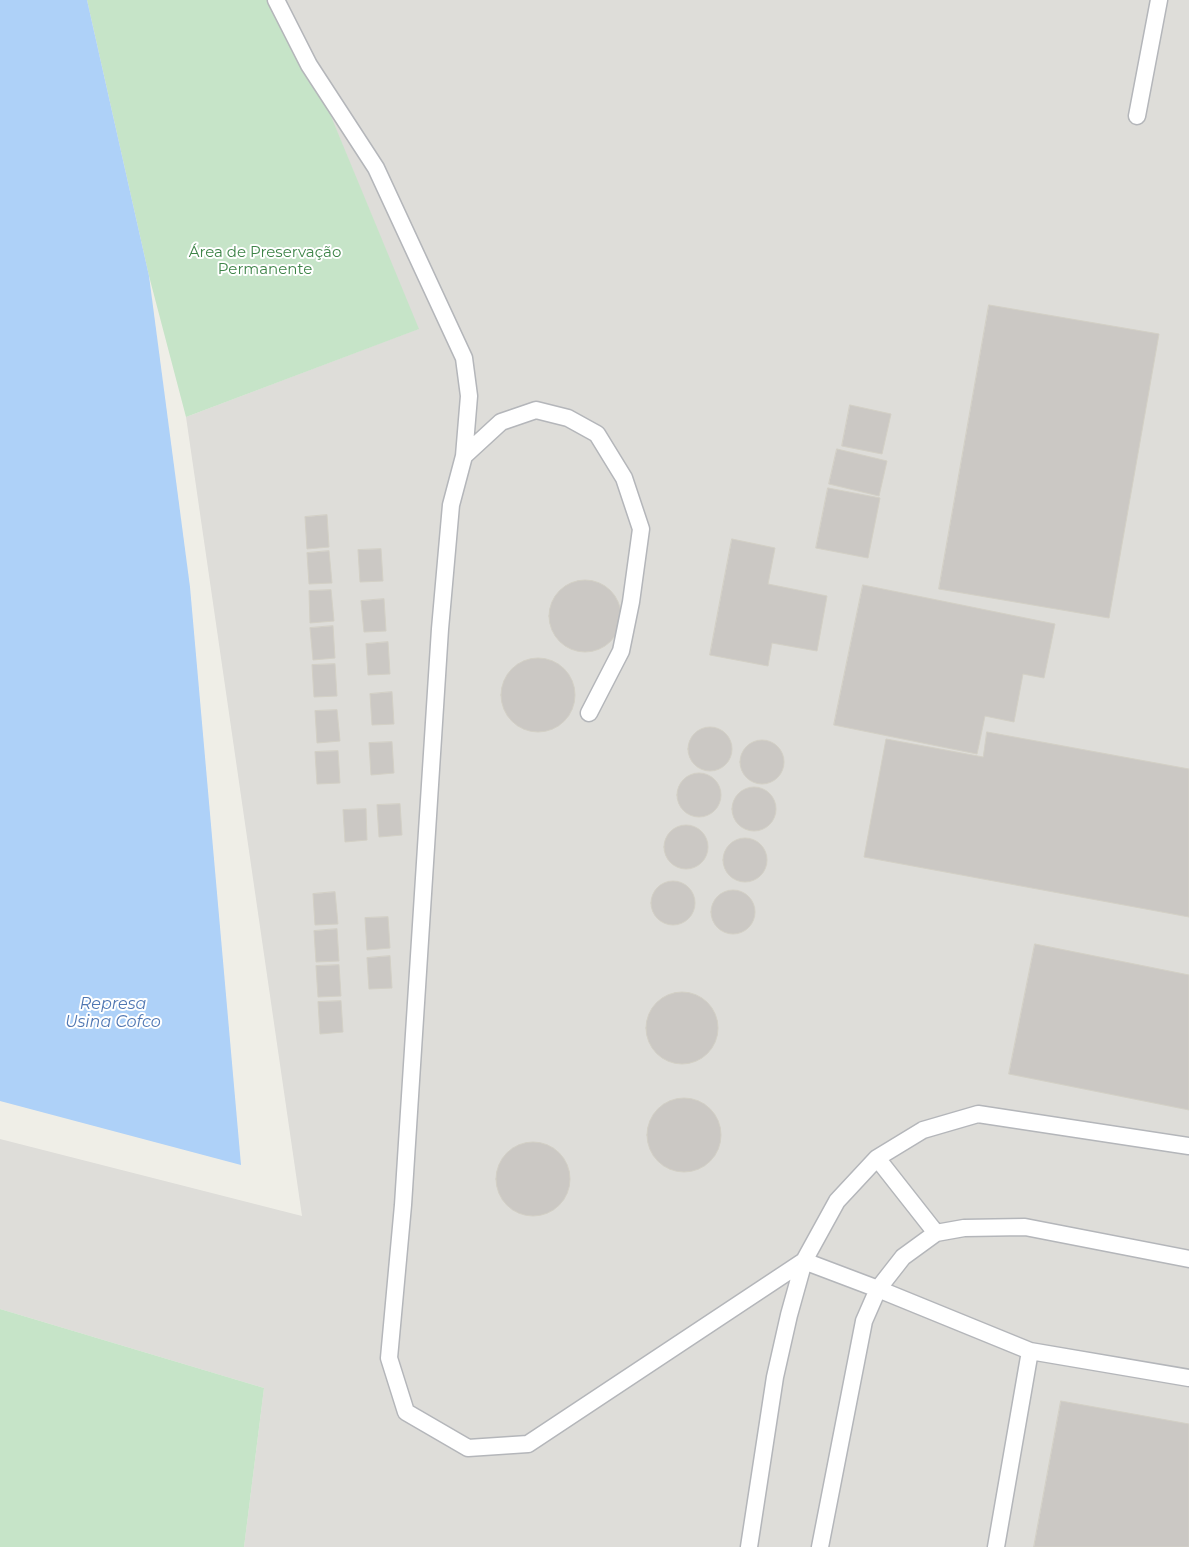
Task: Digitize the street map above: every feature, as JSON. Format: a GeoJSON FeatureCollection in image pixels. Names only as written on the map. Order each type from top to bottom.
{"type":"FeatureCollection","features":[{"type":"Feature","properties":{"kind":"lane"},"geometry":{"type":"LineString","coordinates":[[276,0],[309,65],[376,168],[464,358],[469,396],[464,456],[450,505],[403,1205],[389,1358],[406,1412],[468,1448],[528,1444],[804,1261]]}},
{"type":"Feature","properties":{"kind":"lane"},"geometry":{"type":"LineString","coordinates":[[1137,116],[1159,0]]}},
{"type":"Feature","properties":{"kind":"lane"},"geometry":{"type":"LineString","coordinates":[[464,456],[501,422],[536,410],[568,418],[597,434],[624,478],[641,529],[631,602],[621,652],[589,712]]}},
{"type":"Feature","properties":{"kind":"lane"},"geometry":{"type":"LineString","coordinates":[[749,1547],[775,1377],[804,1261],[837,1201],[877,1158],[923,1130],[978,1114],[1189,1146]]}},
{"type":"Feature","properties":{"kind":"lane"},"geometry":{"type":"LineString","coordinates":[[877,1158],[936,1233]]}},
{"type":"Feature","properties":{"kind":"lane"},"geometry":{"type":"LineString","coordinates":[[820,1547],[864,1321],[878,1289],[903,1257],[936,1233],[964,1228],[1025,1227],[1189,1259]]}},
{"type":"Feature","properties":{"kind":"lane"},"geometry":{"type":"LineString","coordinates":[[804,1261],[1030,1351],[1189,1378]]}},
{"type":"Feature","properties":{"kind":"lane"},"geometry":{"type":"LineString","coordinates":[[996,1547],[1030,1351]]}},
{"type":"Feature","properties":{"kind":"shaded area"},"geometry":{"type":"Polygon","coordinates":[[[283,0],[1189,0],[1189,1547],[244,1547],[264,1388],[0,1309],[0,1139],[302,1216],[186,417],[418,329],[283,0]]]}},
{"type":"Feature","properties":{"kind":"green space","name":"Área de Preservação Permanente"},"geometry":{"type":"Polygon","coordinates":[[[87,0],[283,0],[419,329],[186,417],[149,276],[87,0]]]}},
{"type":"Feature","properties":{"kind":"green space"},"geometry":{"type":"Polygon","coordinates":[[[0,1309],[264,1388],[244,1547],[0,1547],[0,1309]]]}},
{"type":"Feature","properties":{"kind":"water","name":"Represa Usina Cofco"},"geometry":{"type":"Polygon","coordinates":[[[0,0],[87,0],[149,276],[190,587],[241,1165],[0,1101],[0,0]]]}},
{"type":"Feature","properties":{"kind":"building"},"geometry":{"type":"Polygon","coordinates":[[[989,305],[1159,334],[1109,618],[939,589],[989,305]]]}},
{"type":"Feature","properties":{"kind":"building"},"geometry":{"type":"Polygon","coordinates":[[[850,405],[891,414],[882,454],[842,446],[850,405]]]}},
{"type":"Feature","properties":{"kind":"building"},"geometry":{"type":"Polygon","coordinates":[[[837,449],[887,461],[879,496],[829,484],[837,449]]]}},
{"type":"Feature","properties":{"kind":"building"},"geometry":{"type":"Polygon","coordinates":[[[828,488],[880,498],[868,558],[816,548],[828,488]]]}},
{"type":"Feature","properties":{"kind":"building"},"geometry":{"type":"Polygon","coordinates":[[[327,515],[329,547],[307,549],[305,517],[327,515]]]}},
{"type":"Feature","properties":{"kind":"building"},"geometry":{"type":"Polygon","coordinates":[[[732,539],[775,548],[768,584],[827,596],[817,651],[772,643],[768,666],[710,655],[732,539]]]}},
{"type":"Feature","properties":{"kind":"building"},"geometry":{"type":"Polygon","coordinates":[[[381,549],[383,581],[360,582],[358,550],[381,549]]]}},
{"type":"Feature","properties":{"kind":"building"},"geometry":{"type":"Polygon","coordinates":[[[329,551],[332,583],[309,584],[307,553],[329,551]]]}},
{"type":"Feature","properties":{"kind":"building"},"geometry":{"type":"Polygon","coordinates":[[[592,580],[611,590],[619,602],[621,616],[619,630],[611,642],[599,650],[578,652],[559,642],[551,630],[549,609],[559,590],[571,582],[592,580]]]}},
{"type":"Feature","properties":{"kind":"building"},"geometry":{"type":"Polygon","coordinates":[[[863,585],[1055,624],[1044,678],[1023,674],[1014,722],[985,716],[977,754],[834,725],[863,585]]]}},
{"type":"Feature","properties":{"kind":"building"},"geometry":{"type":"Polygon","coordinates":[[[331,590],[334,621],[310,623],[309,591],[331,590]]]}},
{"type":"Feature","properties":{"kind":"building"},"geometry":{"type":"Polygon","coordinates":[[[384,599],[386,631],[364,632],[361,601],[384,599]]]}},
{"type":"Feature","properties":{"kind":"building"},"geometry":{"type":"Polygon","coordinates":[[[333,626],[335,658],[313,660],[310,628],[333,626]]]}},
{"type":"Feature","properties":{"kind":"building"},"geometry":{"type":"Polygon","coordinates":[[[388,642],[390,674],[368,675],[366,644],[388,642]]]}},
{"type":"Feature","properties":{"kind":"building"},"geometry":{"type":"Polygon","coordinates":[[[538,658],[552,661],[564,669],[572,681],[575,695],[572,709],[564,721],[552,729],[538,732],[524,729],[512,721],[504,709],[501,695],[504,681],[512,669],[524,661],[538,658]]]}},
{"type":"Feature","properties":{"kind":"building"},"geometry":{"type":"Polygon","coordinates":[[[335,664],[337,696],[314,697],[312,665],[335,664]]]}},
{"type":"Feature","properties":{"kind":"building"},"geometry":{"type":"Polygon","coordinates":[[[392,692],[394,724],[372,725],[370,694],[392,692]]]}},
{"type":"Feature","properties":{"kind":"building"},"geometry":{"type":"Polygon","coordinates":[[[337,710],[340,741],[317,743],[315,711],[337,710]]]}},
{"type":"Feature","properties":{"kind":"building"},"geometry":{"type":"Polygon","coordinates":[[[710,727],[722,731],[728,737],[732,749],[728,761],[722,767],[710,771],[698,767],[692,761],[688,749],[692,737],[698,731],[710,727]]]}},
{"type":"Feature","properties":{"kind":"building"},"geometry":{"type":"Polygon","coordinates":[[[987,732],[1189,769],[1189,917],[864,857],[886,739],[983,757],[987,732]]]}},
{"type":"Feature","properties":{"kind":"building"},"geometry":{"type":"Polygon","coordinates":[[[762,740],[774,744],[780,750],[784,762],[780,774],[774,780],[762,784],[750,780],[744,774],[740,762],[744,750],[750,744],[762,740]]]}},
{"type":"Feature","properties":{"kind":"building"},"geometry":{"type":"Polygon","coordinates":[[[392,742],[394,773],[371,775],[369,743],[392,742]]]}},
{"type":"Feature","properties":{"kind":"building"},"geometry":{"type":"Polygon","coordinates":[[[338,751],[340,783],[317,784],[315,752],[338,751]]]}},
{"type":"Feature","properties":{"kind":"building"},"geometry":{"type":"Polygon","coordinates":[[[699,773],[711,777],[717,783],[721,795],[717,807],[711,813],[699,817],[687,813],[681,807],[677,795],[681,783],[687,777],[699,773]]]}},
{"type":"Feature","properties":{"kind":"building"},"geometry":{"type":"Polygon","coordinates":[[[754,787],[766,791],[772,797],[776,809],[772,821],[766,827],[754,831],[742,827],[736,821],[732,809],[736,797],[742,791],[754,787]]]}},
{"type":"Feature","properties":{"kind":"building"},"geometry":{"type":"Polygon","coordinates":[[[400,804],[402,835],[379,837],[377,805],[400,804]]]}},
{"type":"Feature","properties":{"kind":"building"},"geometry":{"type":"Polygon","coordinates":[[[366,809],[367,840],[345,842],[343,810],[366,809]]]}},
{"type":"Feature","properties":{"kind":"building"},"geometry":{"type":"Polygon","coordinates":[[[686,825],[698,829],[704,835],[708,847],[704,859],[698,865],[686,869],[674,865],[668,859],[664,847],[668,835],[674,829],[686,825]]]}},
{"type":"Feature","properties":{"kind":"building"},"geometry":{"type":"Polygon","coordinates":[[[745,838],[757,842],[763,848],[767,860],[763,872],[757,878],[745,882],[733,878],[727,872],[723,860],[727,848],[733,842],[745,838]]]}},
{"type":"Feature","properties":{"kind":"building"},"geometry":{"type":"Polygon","coordinates":[[[673,881],[685,885],[691,891],[695,903],[691,915],[685,921],[673,925],[661,921],[655,915],[651,903],[655,891],[661,885],[673,881]]]}},
{"type":"Feature","properties":{"kind":"building"},"geometry":{"type":"Polygon","coordinates":[[[733,890],[745,894],[751,900],[755,912],[751,924],[745,930],[733,934],[721,930],[715,924],[711,912],[715,900],[721,894],[733,890]]]}},
{"type":"Feature","properties":{"kind":"building"},"geometry":{"type":"Polygon","coordinates":[[[335,892],[338,924],[315,925],[313,894],[335,892]]]}},
{"type":"Feature","properties":{"kind":"building"},"geometry":{"type":"Polygon","coordinates":[[[388,917],[390,948],[367,950],[365,918],[388,917]]]}},
{"type":"Feature","properties":{"kind":"building"},"geometry":{"type":"Polygon","coordinates":[[[337,929],[339,961],[316,962],[314,931],[337,929]]]}},
{"type":"Feature","properties":{"kind":"building"},"geometry":{"type":"Polygon","coordinates":[[[1035,944],[1189,975],[1189,1110],[1009,1074],[1035,944]]]}},
{"type":"Feature","properties":{"kind":"building"},"geometry":{"type":"Polygon","coordinates":[[[390,956],[392,988],[369,989],[367,958],[390,956]]]}},
{"type":"Feature","properties":{"kind":"building"},"geometry":{"type":"Polygon","coordinates":[[[339,965],[341,996],[318,997],[316,966],[339,965]]]}},
{"type":"Feature","properties":{"kind":"building"},"geometry":{"type":"Polygon","coordinates":[[[689,992],[708,1002],[716,1014],[718,1028],[716,1042],[708,1054],[696,1062],[675,1064],[656,1054],[648,1042],[646,1021],[656,1002],[668,994],[689,992]]]}},
{"type":"Feature","properties":{"kind":"building"},"geometry":{"type":"Polygon","coordinates":[[[341,1001],[343,1032],[320,1034],[318,1002],[341,1001]]]}},
{"type":"Feature","properties":{"kind":"building"},"geometry":{"type":"Polygon","coordinates":[[[684,1098],[698,1101],[710,1109],[718,1121],[721,1135],[718,1149],[710,1161],[698,1169],[684,1172],[670,1169],[658,1161],[650,1149],[647,1135],[650,1121],[658,1109],[670,1101],[684,1098]]]}},
{"type":"Feature","properties":{"kind":"building"},"geometry":{"type":"Polygon","coordinates":[[[533,1142],[547,1145],[559,1153],[567,1165],[570,1179],[567,1193],[559,1205],[547,1213],[533,1216],[519,1213],[507,1205],[499,1193],[496,1179],[499,1165],[507,1153],[519,1145],[533,1142]]]}},
{"type":"Feature","properties":{"kind":"building"},"geometry":{"type":"Polygon","coordinates":[[[1061,1401],[1189,1424],[1189,1547],[1034,1547],[1061,1401]]]}}]}
